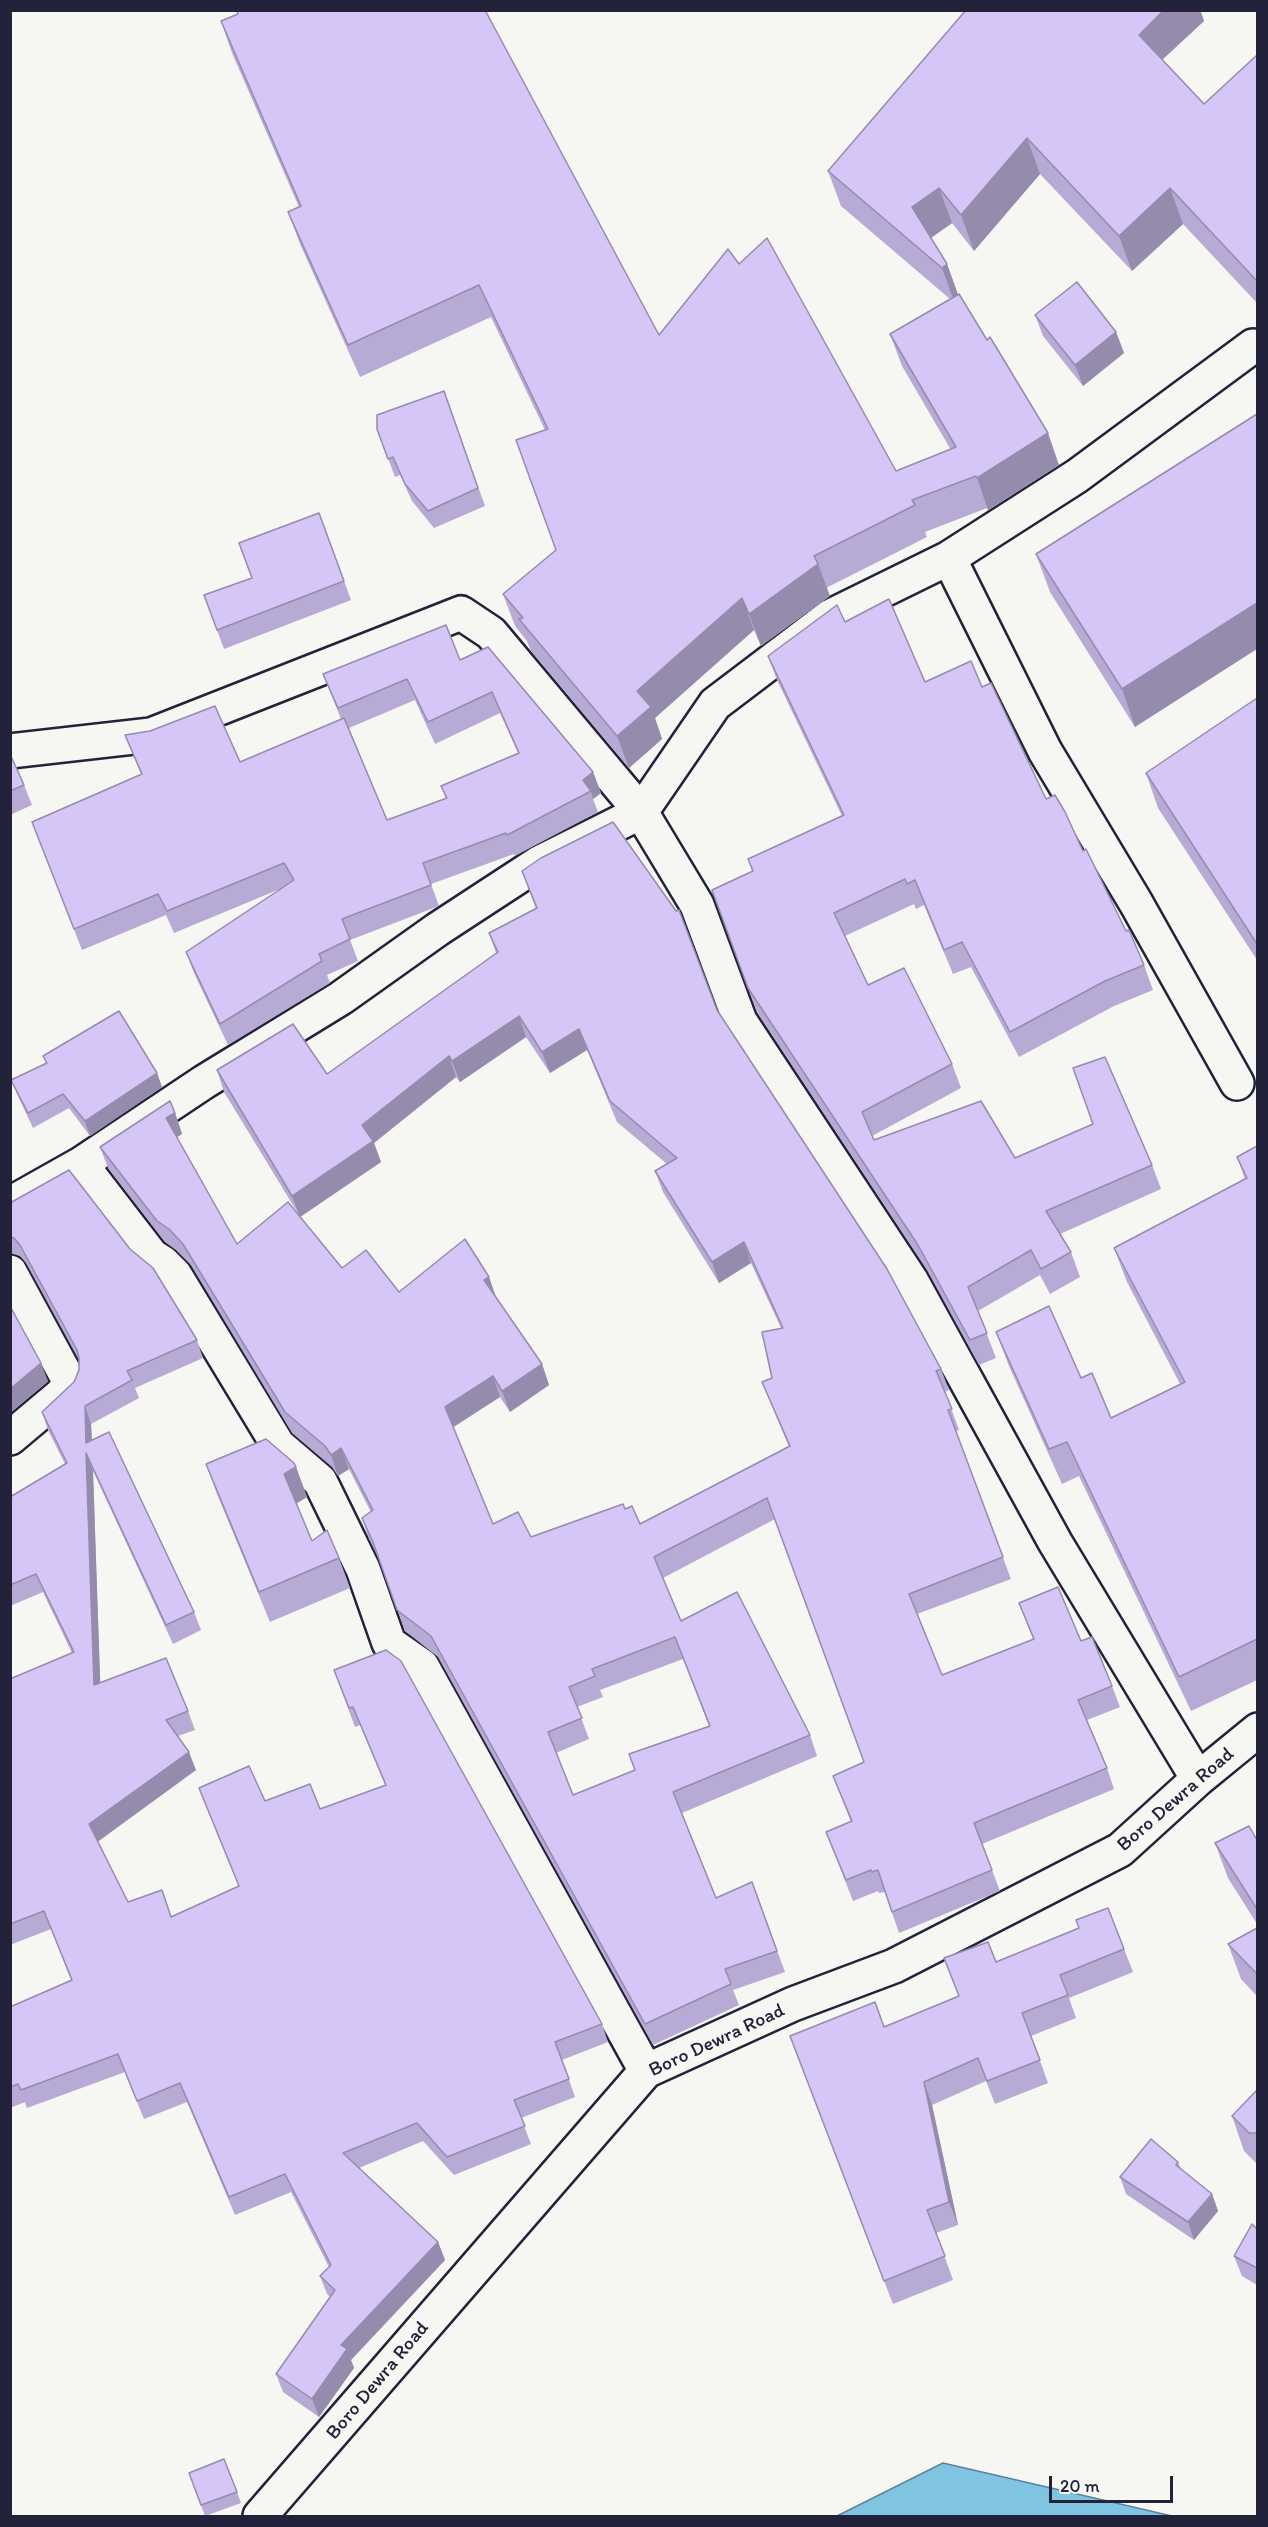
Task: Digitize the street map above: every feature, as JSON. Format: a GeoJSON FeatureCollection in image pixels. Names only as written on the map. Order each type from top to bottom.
{"type":"FeatureCollection","features":[{"type":"Feature","properties":{"kind":"street"},"geometry":{"type":"LineString","coordinates":[[10,1204],[81,1164],[204,1082],[341,998],[438,929],[538,863],[641,812],[715,704],[831,616],[949,558],[1077,476],[1253,346]]}},
{"type":"Feature","properties":{"kind":"street"},"geometry":{"type":"LineString","coordinates":[[949,558],[1045,751],[1137,903],[1237,1083]]}},
{"type":"Feature","properties":{"kind":"street"},"geometry":{"type":"LineString","coordinates":[[10,751],[151,735],[461,613],[492,633],[641,812],[697,905],[740,1021],[911,1280],[1055,1542],[1197,1779]]}},
{"type":"Feature","properties":{"kind":"street"},"geometry":{"type":"LineString","coordinates":[[81,1164],[152,1256],[175,1275],[278,1445],[320,1481],[363,1569],[389,1643],[422,1666],[646,2071]]}},
{"type":"Feature","properties":{"kind":"street"},"geometry":{"type":"LineString","coordinates":[[10,1272],[67,1377],[67,1388],[60,1396],[10,1438]]}},
{"type":"Feature","properties":{"kind":"street","name":"Boro Dewra Road"},"geometry":{"type":"LineString","coordinates":[[260,2517],[646,2071],[793,2004],[894,1966],[1120,1851],[1197,1779],[1257,1730]]}},
{"type":"Feature","properties":{"kind":"water"},"geometry":{"type":"Polygon","coordinates":[[[943,2463],[1172,2516],[837,2516],[943,2463]]]}},
{"type":"Feature","properties":{"kind":"building"},"geometry":{"type":"Polygon","coordinates":[[[237,10],[485,10],[659,335],[728,249],[739,264],[767,238],[896,471],[956,447],[890,334],[959,294],[987,340],[990,337],[1048,433],[977,478],[976,476],[912,500],[915,505],[814,556],[818,564],[749,614],[742,598],[637,691],[651,707],[617,736],[519,619],[523,618],[503,594],[556,550],[516,440],[548,429],[479,285],[348,345],[288,212],[301,206],[221,21],[238,14],[237,10]]]}},
{"type":"Feature","properties":{"kind":"building"},"geometry":{"type":"Polygon","coordinates":[[[966,10],[1164,10],[1139,35],[1204,104],[1257,55],[1257,281],[1170,188],[1119,236],[1027,138],[961,215],[939,188],[912,207],[947,264],[942,268],[828,171],[966,10]]]}},
{"type":"Feature","properties":{"kind":"building"},"geometry":{"type":"Polygon","coordinates":[[[1077,282],[1116,332],[1075,365],[1035,315],[1077,282]]]}},
{"type":"Feature","properties":{"kind":"building"},"geometry":{"type":"Polygon","coordinates":[[[444,391],[478,488],[428,511],[405,484],[393,457],[388,459],[377,429],[377,415],[444,391]]]}},
{"type":"Feature","properties":{"kind":"building"},"geometry":{"type":"Polygon","coordinates":[[[1257,414],[1257,603],[1122,689],[1036,554],[1257,414]]]}},
{"type":"Feature","properties":{"kind":"building"},"geometry":{"type":"Polygon","coordinates":[[[319,513],[344,581],[217,630],[204,595],[252,578],[239,543],[319,513]]]}},
{"type":"Feature","properties":{"kind":"building"},"geometry":{"type":"Polygon","coordinates":[[[889,599],[925,682],[971,661],[982,687],[991,683],[1046,799],[1055,795],[1083,851],[1086,849],[1126,931],[1129,930],[1144,965],[1105,981],[1010,1032],[962,942],[944,950],[915,880],[907,884],[905,879],[834,913],[868,985],[904,968],[952,1064],[862,1112],[874,1140],[981,1101],[1015,1158],[1093,1124],[1073,1068],[1105,1057],[1152,1165],[1046,1211],[1071,1252],[1041,1269],[1031,1250],[968,1287],[987,1333],[970,1340],[918,1245],[748,988],[712,890],[753,871],[748,859],[844,815],[768,656],[837,605],[845,622],[889,599]]]}},
{"type":"Feature","properties":{"kind":"building"},"geometry":{"type":"Polygon","coordinates":[[[446,625],[460,660],[488,647],[593,772],[583,780],[591,791],[507,835],[506,833],[423,863],[431,885],[342,919],[350,939],[319,954],[322,961],[220,1024],[186,952],[294,880],[284,863],[167,911],[158,894],[74,929],[32,822],[142,774],[125,735],[150,731],[215,706],[240,762],[344,718],[387,820],[447,798],[441,786],[519,753],[492,692],[428,722],[407,679],[338,708],[323,674],[446,625]]]}},
{"type":"Feature","properties":{"kind":"building"},"geometry":{"type":"Polygon","coordinates":[[[1257,698],[1257,944],[1146,773],[1257,698]]]}},
{"type":"Feature","properties":{"kind":"building"},"geometry":{"type":"Polygon","coordinates":[[[10,754],[24,785],[10,791],[10,754]]]}},
{"type":"Feature","properties":{"kind":"building"},"geometry":{"type":"Polygon","coordinates":[[[613,822],[676,911],[679,910],[717,1010],[887,1269],[941,1369],[936,1371],[952,1409],[948,1410],[1003,1557],[909,1594],[942,1675],[1034,1639],[1019,1603],[1058,1587],[1081,1641],[1092,1637],[1112,1686],[1078,1700],[1107,1768],[974,1823],[992,1870],[892,1912],[878,1870],[872,1872],[871,1870],[846,1880],[826,1832],[852,1821],[833,1776],[864,1762],[767,1498],[654,1557],[681,1621],[737,1592],[810,1735],[673,1792],[716,1898],[752,1882],[777,1951],[725,1969],[731,1984],[645,2024],[431,1636],[397,1610],[362,1518],[373,1510],[341,1448],[331,1455],[325,1446],[285,1412],[183,1244],[169,1229],[157,1221],[100,1147],[170,1101],[175,1113],[166,1118],[237,1244],[288,1202],[342,1268],[366,1250],[399,1292],[465,1239],[489,1277],[484,1280],[542,1364],[502,1391],[493,1376],[445,1407],[493,1524],[518,1512],[531,1537],[623,1504],[625,1509],[632,1506],[640,1524],[790,1446],[762,1382],[772,1378],[762,1332],[783,1328],[744,1242],[712,1262],[655,1171],[677,1158],[610,1101],[579,1029],[542,1052],[519,1016],[452,1061],[449,1056],[362,1125],[373,1141],[292,1196],[217,1070],[293,1024],[327,1074],[498,952],[489,933],[537,908],[522,871],[541,858],[613,822]],[[675,1637],[592,1669],[595,1676],[569,1687],[582,1718],[548,1732],[573,1795],[635,1770],[629,1754],[710,1726],[675,1637]]]}},
{"type":"Feature","properties":{"kind":"building"},"geometry":{"type":"Polygon","coordinates":[[[119,1011],[157,1073],[85,1121],[63,1094],[28,1113],[11,1080],[47,1063],[43,1056],[119,1011]]]}},
{"type":"Feature","properties":{"kind":"building"},"geometry":{"type":"Polygon","coordinates":[[[1257,1146],[1257,1639],[1179,1677],[1067,1442],[1049,1449],[996,1332],[1049,1306],[1081,1378],[1092,1373],[1111,1418],[1185,1382],[1114,1248],[1247,1178],[1237,1157],[1257,1146]]]}},
{"type":"Feature","properties":{"kind":"building"},"geometry":{"type":"Polygon","coordinates":[[[69,1170],[130,1249],[153,1268],[197,1340],[127,1371],[132,1380],[85,1406],[86,1443],[109,1432],[194,1612],[166,1625],[86,1453],[94,1685],[166,1658],[188,1711],[166,1720],[189,1752],[89,1824],[128,1902],[162,1890],[171,1917],[239,1886],[199,1788],[249,1766],[265,1801],[310,1784],[320,1809],[386,1785],[353,1707],[349,1708],[334,1670],[386,1650],[401,1661],[602,2024],[555,2042],[569,2079],[514,2100],[525,2126],[447,2157],[417,2123],[343,2153],[438,2242],[341,2345],[347,2349],[312,2399],[276,2374],[335,2290],[320,2276],[331,2265],[285,2174],[229,2197],[180,2083],[137,2101],[118,2054],[21,2090],[18,2084],[10,2087],[10,2007],[72,1980],[44,1911],[10,1924],[10,1679],[74,1652],[36,1574],[10,1585],[10,1497],[67,1463],[42,1412],[74,1382],[79,1370],[79,1358],[77,1350],[20,1245],[10,1237],[10,1203],[69,1170]]]}},
{"type":"Feature","properties":{"kind":"building"},"geometry":{"type":"Polygon","coordinates":[[[10,1306],[41,1363],[10,1389],[10,1306]]]}},
{"type":"Feature","properties":{"kind":"building"},"geometry":{"type":"Polygon","coordinates":[[[266,1439],[296,1467],[284,1474],[312,1541],[327,1530],[339,1558],[259,1592],[206,1464],[266,1439]]]}},
{"type":"Feature","properties":{"kind":"building"},"geometry":{"type":"Polygon","coordinates":[[[1249,1826],[1257,1840],[1257,1909],[1215,1843],[1249,1826]]]}},
{"type":"Feature","properties":{"kind":"building"},"geometry":{"type":"Polygon","coordinates":[[[1108,1908],[1124,1949],[1060,1975],[1068,1995],[1022,2013],[1040,2060],[987,2081],[978,2058],[924,2082],[949,2202],[927,2210],[945,2256],[884,2281],[790,2036],[875,2002],[884,2027],[959,1996],[944,1958],[988,1942],[996,1962],[1079,1928],[1076,1920],[1108,1908]]]}},
{"type":"Feature","properties":{"kind":"building"},"geometry":{"type":"Polygon","coordinates":[[[1257,1928],[1257,1974],[1228,1944],[1257,1928]]]}},
{"type":"Feature","properties":{"kind":"building"},"geometry":{"type":"Polygon","coordinates":[[[1257,2090],[1257,2133],[1249,2133],[1232,2116],[1257,2090]]]}},
{"type":"Feature","properties":{"kind":"building"},"geometry":{"type":"Polygon","coordinates":[[[1151,2139],[1178,2162],[1176,2165],[1212,2194],[1188,2222],[1120,2177],[1151,2139]]]}},
{"type":"Feature","properties":{"kind":"building"},"geometry":{"type":"Polygon","coordinates":[[[1252,2224],[1257,2229],[1257,2268],[1234,2256],[1252,2224]]]}},
{"type":"Feature","properties":{"kind":"building"},"geometry":{"type":"Polygon","coordinates":[[[224,2459],[237,2492],[201,2505],[189,2473],[224,2459]]]}}]}
